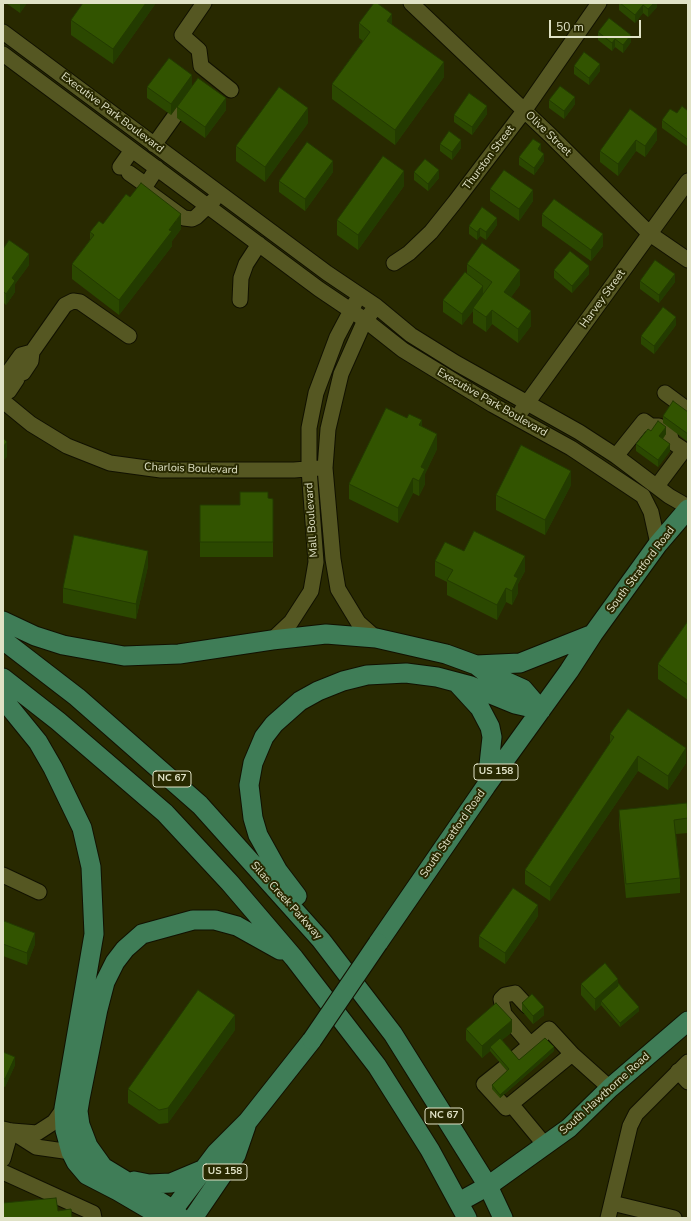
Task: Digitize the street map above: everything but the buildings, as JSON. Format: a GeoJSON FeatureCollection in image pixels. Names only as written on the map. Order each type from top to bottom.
{"type":"FeatureCollection","features":[{"type":"Feature","properties":{"kind":"main road","name":"South Stratford Road"},"geometry":{"type":"LineString","coordinates":[[171,1216],[203,1169],[216,1153],[248,1121],[312,1040],[486,786],[658,544],[688,508]]}},
{"type":"Feature","properties":{"kind":"main road"},"geometry":{"type":"LineString","coordinates":[[3,621],[35,636],[63,645],[124,656],[179,654],[272,640],[326,634],[376,638],[446,654],[476,665],[485,672],[523,689],[541,710]]}},
{"type":"Feature","properties":{"kind":"main road"},"geometry":{"type":"LineString","coordinates":[[476,665],[520,663],[594,634]]}},
{"type":"Feature","properties":{"kind":"main road","name":"Silas Creek Parkway"},"geometry":{"type":"LineString","coordinates":[[3,640],[100,716],[200,805],[321,940],[393,1034],[488,1186],[503,1218]]}},
{"type":"Feature","properties":{"kind":"main road"},"geometry":{"type":"LineString","coordinates":[[321,940],[305,906],[278,871],[266,852],[253,818],[250,802],[250,773],[264,737],[274,724],[300,701],[318,691],[343,681],[367,675],[399,673],[437,677],[458,684],[471,686],[515,704],[541,710]]}},
{"type":"Feature","properties":{"kind":"main road","name":"NC 67"},"geometry":{"type":"LineString","coordinates":[[3,678],[58,721],[165,813],[230,882],[294,958],[377,1066],[430,1150],[463,1210]]}},
{"type":"Feature","properties":{"kind":"main road"},"geometry":{"type":"LineString","coordinates":[[458,684],[480,708],[490,727],[492,737],[486,786]]}},
{"type":"Feature","properties":{"kind":"main road"},"geometry":{"type":"LineString","coordinates":[[3,699],[38,742],[53,768],[82,828],[91,867],[94,934],[64,1108],[65,1130],[71,1152],[76,1162],[87,1175],[122,1185],[161,1185],[171,1183],[192,1172],[203,1169]]}},
{"type":"Feature","properties":{"kind":"main road"},"geometry":{"type":"LineString","coordinates":[[171,1216],[122,1185],[103,1167],[88,1146],[80,1125],[78,1111],[98,1009],[106,982],[118,958],[142,934],[194,920],[215,920],[237,926],[294,958]]}},
{"type":"Feature","properties":{"kind":"main road","name":"South Hawthorne Road"},"geometry":{"type":"LineString","coordinates":[[463,1210],[488,1186],[569,1128],[610,1088],[688,1021]]}},
{"type":"Feature","properties":{"kind":"main road","name":"South Stratford Road"},"geometry":{"type":"LineString","coordinates":[[193,1218],[236,1155],[248,1121]]}},
{"type":"Feature","properties":{"kind":"main road"},"geometry":{"type":"LineString","coordinates":[[122,1185],[128,1202],[137,1218]]}},
{"type":"Feature","properties":{"kind":"street"},"geometry":{"type":"LineString","coordinates":[[204,3],[182,35],[199,50],[201,66],[231,90]]}},
{"type":"Feature","properties":{"kind":"street","name":"Olive Street"},"geometry":{"type":"LineString","coordinates":[[411,3],[650,234],[688,260]]}},
{"type":"Feature","properties":{"kind":"street","name":"Thurston Street"},"geometry":{"type":"LineString","coordinates":[[394,263],[409,253],[431,232],[472,178],[490,158],[599,3]]}},
{"type":"Feature","properties":{"kind":"street","name":"Executive Park Boulevard"},"geometry":{"type":"LineString","coordinates":[[3,32],[312,262],[376,306],[411,335],[616,456],[669,496],[688,508]]}},
{"type":"Feature","properties":{"kind":"street","name":"Executive Park Boulevard"},"geometry":{"type":"LineString","coordinates":[[3,54],[208,207],[365,320],[409,354],[493,405],[571,448],[642,496],[651,512],[658,544]]}},
{"type":"Feature","properties":{"kind":"street"},"geometry":{"type":"LineString","coordinates":[[154,145],[207,71]]}},
{"type":"Feature","properties":{"kind":"street"},"geometry":{"type":"LineString","coordinates":[[132,150],[124,170],[146,184]]}},
{"type":"Feature","properties":{"kind":"street"},"geometry":{"type":"LineString","coordinates":[[157,168],[146,184],[147,191],[184,218],[192,219],[196,217],[220,194]]}},
{"type":"Feature","properties":{"kind":"street","name":"Harvey Street"},"geometry":{"type":"LineString","coordinates":[[518,418],[526,402],[587,323],[688,181]]}},
{"type":"Feature","properties":{"kind":"street"},"geometry":{"type":"LineString","coordinates":[[240,300],[241,278],[246,264],[259,244]]}},
{"type":"Feature","properties":{"kind":"street"},"geometry":{"type":"LineString","coordinates":[[302,276],[312,262]]}},
{"type":"Feature","properties":{"kind":"street","name":"Mall Boulevard"},"geometry":{"type":"LineString","coordinates":[[272,640],[291,622],[311,591],[316,562],[309,469],[309,428],[318,387],[337,337],[360,295]]}},
{"type":"Feature","properties":{"kind":"street"},"geometry":{"type":"LineString","coordinates":[[14,377],[31,361],[32,352],[65,305],[73,301],[80,302],[129,336]]}},
{"type":"Feature","properties":{"kind":"street","name":"Mall Boulevard"},"geometry":{"type":"LineString","coordinates":[[376,306],[365,320],[341,374],[328,430],[326,468],[332,559],[338,589],[358,622],[376,638]]}},
{"type":"Feature","properties":{"kind":"street"},"geometry":{"type":"LineString","coordinates":[[3,394],[9,391],[21,355],[32,352]]}},
{"type":"Feature","properties":{"kind":"street"},"geometry":{"type":"LineString","coordinates":[[318,387],[335,395]]}},
{"type":"Feature","properties":{"kind":"street"},"geometry":{"type":"LineString","coordinates":[[665,393],[688,410]]}},
{"type":"Feature","properties":{"kind":"street","name":"Charlois Boulevard"},"geometry":{"type":"LineString","coordinates":[[3,401],[30,424],[67,446],[110,463],[161,470],[326,468]]}},
{"type":"Feature","properties":{"kind":"street"},"geometry":{"type":"LineString","coordinates":[[616,456],[644,421],[659,436],[684,450],[657,486]]}},
{"type":"Feature","properties":{"kind":"street"},"geometry":{"type":"LineString","coordinates":[[3,875],[39,892]]}},
{"type":"Feature","properties":{"kind":"street"},"geometry":{"type":"LineString","coordinates":[[527,1006],[515,993],[505,995],[501,999],[504,1014],[523,1072],[544,1145]]}},
{"type":"Feature","properties":{"kind":"street"},"geometry":{"type":"LineString","coordinates":[[523,1072],[544,1024],[572,1054],[610,1088]]}},
{"type":"Feature","properties":{"kind":"street"},"geometry":{"type":"LineString","coordinates":[[523,1072],[572,1054]]}},
{"type":"Feature","properties":{"kind":"street"},"geometry":{"type":"LineString","coordinates":[[608,1218],[630,1126],[636,1114],[685,1072]]}},
{"type":"Feature","properties":{"kind":"street"},"geometry":{"type":"LineString","coordinates":[[7,1130],[37,1132],[54,1122],[64,1108]]}},
{"type":"Feature","properties":{"kind":"street"},"geometry":{"type":"LineString","coordinates":[[7,1130],[36,1147],[71,1152]]}},
{"type":"Feature","properties":{"kind":"street"},"geometry":{"type":"LineString","coordinates":[[3,1159],[7,1130]]}},
{"type":"Feature","properties":{"kind":"street"},"geometry":{"type":"LineString","coordinates":[[3,1172],[93,1213],[94,1218]]}},
{"type":"Feature","properties":{"kind":"street"},"geometry":{"type":"LineString","coordinates":[[612,1203],[674,1218]]}}]}
